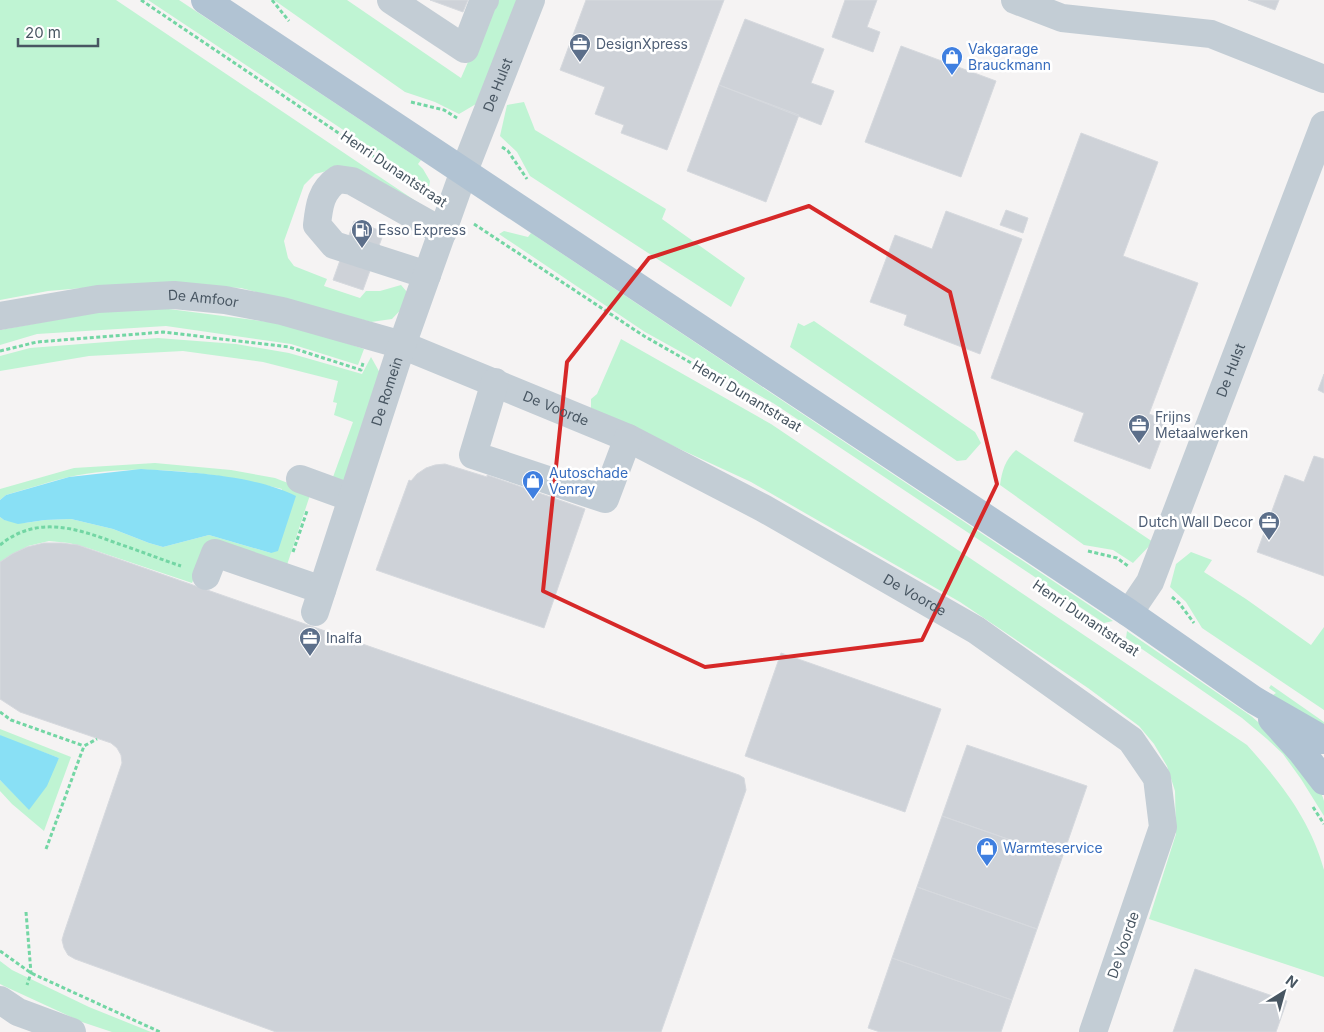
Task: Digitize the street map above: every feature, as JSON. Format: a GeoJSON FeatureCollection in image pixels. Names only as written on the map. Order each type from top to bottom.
{"type":"FeatureCollection","features":[{"type":"Feature","properties":{"kind":"main road","name":"Henri Dunantstraat"},"geometry":{"type":"LineString","coordinates":[[213,2],[1129,613],[1254,700],[1324,740]]}},
{"type":"Feature","properties":{"kind":"main road","name":"Henri Dunantstraat"},"geometry":{"type":"LineString","coordinates":[[1254,700],[1302,750],[1316,790]]}},
{"type":"Feature","properties":{"kind":"street"},"geometry":{"type":"LineString","coordinates":[[391,0],[466,50],[485,0]]}},
{"type":"Feature","properties":{"kind":"street","name":"De Hulst"},"geometry":{"type":"LineString","coordinates":[[464,170],[531,0]]}},
{"type":"Feature","properties":{"kind":"street"},"geometry":{"type":"LineString","coordinates":[[1015,0],[1062,18],[1211,34],[1324,79]]}},
{"type":"Feature","properties":{"kind":"street","name":"De Hulst"},"geometry":{"type":"LineString","coordinates":[[1129,613],[1150,582],[1324,125]]}},
{"type":"Feature","properties":{"kind":"street","name":"De Romein"},"geometry":{"type":"LineString","coordinates":[[284,577],[318,601],[402,345],[464,170]]}},
{"type":"Feature","properties":{"kind":"street"},"geometry":{"type":"LineString","coordinates":[[428,275],[334,245],[317,225],[318,205],[325,192],[338,179],[352,182],[447,220]]}},
{"type":"Feature","properties":{"kind":"street","name":"De Amfoor"},"geometry":{"type":"LineString","coordinates":[[0,316],[98,299],[174,295],[225,300],[282,311],[402,345]]}},
{"type":"Feature","properties":{"kind":"street","name":"De Voorde"},"geometry":{"type":"LineString","coordinates":[[402,345],[628,438],[763,508],[976,630],[1131,740],[1157,778],[1163,827],[1093,1032]]}},
{"type":"Feature","properties":{"kind":"street"},"geometry":{"type":"LineString","coordinates":[[495,382],[473,455],[605,499],[628,438]]}},
{"type":"Feature","properties":{"kind":"street"},"geometry":{"type":"LineString","coordinates":[[308,482],[352,498]]}},
{"type":"Feature","properties":{"kind":"street"},"geometry":{"type":"LineString","coordinates":[[206,576],[215,553],[284,577]]}},
{"type":"Feature","properties":{"kind":"street"},"geometry":{"type":"LineString","coordinates":[[9,1006],[72,1032]]}},
{"type":"Feature","properties":{"kind":"path","name":"Henri Dunantstraat"},"geometry":{"type":"LineString","coordinates":[[141,0],[410,180]]}},
{"type":"Feature","properties":{"kind":"path","name":"Henri Dunantstraat"},"geometry":{"type":"LineString","coordinates":[[447,220],[644,336],[742,391]]}},
{"type":"Feature","properties":{"kind":"path"},"geometry":{"type":"LineString","coordinates":[[0,351],[37,342],[163,332],[289,347],[361,370],[372,336]]}},
{"type":"Feature","properties":{"kind":"path"},"geometry":{"type":"LineString","coordinates":[[284,577],[308,482]]}},
{"type":"Feature","properties":{"kind":"path"},"geometry":{"type":"LineString","coordinates":[[0,545],[6,540],[30,529],[61,526],[83,530],[206,576]]}},
{"type":"Feature","properties":{"kind":"path"},"geometry":{"type":"LineString","coordinates":[[0,712],[11,720],[84,746]]}},
{"type":"Feature","properties":{"kind":"path"},"geometry":{"type":"LineString","coordinates":[[46,849],[84,746],[97,739]]}},
{"type":"Feature","properties":{"kind":"path"},"geometry":{"type":"LineString","coordinates":[[1316,790],[1324,824]]}},
{"type":"Feature","properties":{"kind":"path"},"geometry":{"type":"LineString","coordinates":[[9,1006],[31,973],[26,912]]}},
{"type":"Feature","properties":{"kind":"path"},"geometry":{"type":"LineString","coordinates":[[0,951],[31,973],[160,1032]]}},
{"type":"Feature","properties":{"kind":"highlighted area"},"geometry":{"type":"Polygon","coordinates":[[[809,206],[950,292],[997,484],[922,640],[705,667],[543,591],[567,362],[649,258],[809,206]]]}},
{"type":"Feature","properties":{"kind":"green space"},"geometry":{"type":"Polygon","coordinates":[[[0,0],[116,0],[438,216],[335,169],[315,174],[304,185],[284,241],[288,258],[294,266],[327,279],[324,286],[360,298],[366,291],[380,291],[401,285],[407,292],[410,300],[392,319],[371,322],[241,288],[142,283],[48,291],[0,300],[0,0]]]}},
{"type":"Feature","properties":{"kind":"green space"},"geometry":{"type":"Polygon","coordinates":[[[148,0],[179,0],[421,160],[418,164],[430,181],[429,187],[148,0]]]}},
{"type":"Feature","properties":{"kind":"green space"},"geometry":{"type":"Polygon","coordinates":[[[274,0],[347,0],[461,78],[492,7],[497,0],[518,0],[476,104],[459,114],[435,102],[405,92],[274,0]]]}},
{"type":"Feature","properties":{"kind":"green space"},"geometry":{"type":"Polygon","coordinates":[[[524,102],[535,130],[666,209],[662,219],[745,278],[731,307],[530,176],[517,152],[500,136],[507,105],[524,102]]]}},
{"type":"Feature","properties":{"kind":"green space"},"geometry":{"type":"Polygon","coordinates":[[[504,231],[528,237],[531,233],[1113,621],[1104,623],[773,403],[645,332],[499,234],[504,231]]]}},
{"type":"Feature","properties":{"kind":"green space"},"geometry":{"type":"Polygon","coordinates":[[[114,309],[169,309],[292,325],[364,349],[358,365],[291,344],[166,326],[37,334],[0,345],[0,330],[114,309]]]}},
{"type":"Feature","properties":{"kind":"green space"},"geometry":{"type":"Polygon","coordinates":[[[814,321],[975,432],[981,443],[966,460],[957,461],[790,347],[798,323],[804,326],[814,321]]]}},
{"type":"Feature","properties":{"kind":"green space"},"geometry":{"type":"Polygon","coordinates":[[[158,338],[236,344],[289,353],[362,374],[371,357],[380,373],[343,489],[333,477],[353,422],[334,415],[337,403],[333,402],[338,381],[263,362],[183,351],[89,356],[0,371],[0,356],[30,348],[158,338]]]}},
{"type":"Feature","properties":{"kind":"green space"},"geometry":{"type":"Polygon","coordinates":[[[621,339],[771,424],[1247,745],[1293,803],[1311,834],[1324,870],[1324,977],[1149,919],[1176,834],[1175,791],[1167,766],[1154,744],[1139,726],[1088,688],[960,602],[751,482],[591,408],[591,399],[597,394],[621,339]]]}},
{"type":"Feature","properties":{"kind":"green space"},"geometry":{"type":"Polygon","coordinates":[[[1016,450],[1153,542],[1133,563],[1113,550],[1084,545],[1000,485],[1005,466],[1016,450]]]}},
{"type":"Feature","properties":{"kind":"green space"},"geometry":{"type":"Polygon","coordinates":[[[155,463],[231,470],[275,478],[311,492],[286,568],[210,543],[192,583],[69,543],[49,541],[28,546],[0,562],[0,517],[4,520],[25,523],[71,519],[113,529],[163,547],[209,535],[271,553],[282,489],[256,483],[176,471],[122,470],[69,477],[6,495],[0,500],[0,489],[74,468],[155,463]]]}},
{"type":"Feature","properties":{"kind":"green space"},"geometry":{"type":"Polygon","coordinates":[[[1191,552],[1212,560],[1204,572],[1311,645],[1324,627],[1324,710],[1202,628],[1186,602],[1170,587],[1176,564],[1191,552]]]}},
{"type":"Feature","properties":{"kind":"green space"},"geometry":{"type":"Polygon","coordinates":[[[1127,631],[1251,716],[1269,732],[1313,781],[1324,801],[1324,816],[1283,754],[1242,718],[1126,638],[1127,631]]]}},
{"type":"Feature","properties":{"kind":"green space"},"geometry":{"type":"Polygon","coordinates":[[[1271,685],[1324,722],[1324,730],[1273,695],[1276,693],[1269,688],[1271,685]]]}},
{"type":"Feature","properties":{"kind":"green space"},"geometry":{"type":"Polygon","coordinates":[[[0,729],[71,757],[44,831],[12,804],[0,791],[0,780],[29,809],[59,758],[2,737],[0,729]]]}},
{"type":"Feature","properties":{"kind":"green space"},"geometry":{"type":"Polygon","coordinates":[[[0,961],[12,970],[89,1007],[151,1032],[112,1032],[82,1022],[4,986],[0,984],[0,961]]]}},
{"type":"Feature","properties":{"kind":"water"},"geometry":{"type":"Polygon","coordinates":[[[141,469],[199,473],[241,479],[261,483],[296,496],[278,551],[271,553],[209,535],[163,547],[113,529],[71,519],[18,524],[0,517],[0,500],[6,495],[69,477],[141,469]]]}},
{"type":"Feature","properties":{"kind":"water"},"geometry":{"type":"Polygon","coordinates":[[[0,735],[59,758],[47,786],[29,810],[0,780],[0,735]]]}},
{"type":"Feature","properties":{"kind":"building"},"geometry":{"type":"Polygon","coordinates":[[[430,0],[468,0],[463,12],[430,0]]]}},
{"type":"Feature","properties":{"kind":"building"},"geometry":{"type":"Polygon","coordinates":[[[586,0],[724,0],[667,150],[621,133],[624,125],[595,114],[605,87],[560,70],[586,0]]]}},
{"type":"Feature","properties":{"kind":"building"},"geometry":{"type":"Polygon","coordinates":[[[845,0],[877,0],[867,27],[880,32],[873,52],[832,37],[845,0]]]}},
{"type":"Feature","properties":{"kind":"building"},"geometry":{"type":"Polygon","coordinates":[[[1248,0],[1279,0],[1275,10],[1248,0]]]}},
{"type":"Feature","properties":{"kind":"building"},"geometry":{"type":"Polygon","coordinates":[[[745,19],[824,49],[811,83],[834,91],[821,125],[719,85],[745,19]]]}},
{"type":"Feature","properties":{"kind":"building"},"geometry":{"type":"Polygon","coordinates":[[[901,46],[996,81],[961,177],[865,142],[901,46]]]}},
{"type":"Feature","properties":{"kind":"building"},"geometry":{"type":"Polygon","coordinates":[[[719,85],[799,115],[766,202],[687,171],[719,85]]]}},
{"type":"Feature","properties":{"kind":"building"},"geometry":{"type":"Polygon","coordinates":[[[1081,133],[1158,162],[1123,256],[1198,283],[1149,414],[1168,421],[1150,469],[1074,441],[1084,413],[991,378],[1081,133]]]}},
{"type":"Feature","properties":{"kind":"building"},"geometry":{"type":"Polygon","coordinates":[[[1006,210],[1028,218],[1023,233],[1000,225],[1006,210]]]}},
{"type":"Feature","properties":{"kind":"building"},"geometry":{"type":"Polygon","coordinates":[[[946,211],[1022,239],[980,354],[904,325],[907,315],[870,302],[895,235],[932,249],[946,211]]]}},
{"type":"Feature","properties":{"kind":"building"},"geometry":{"type":"Polygon","coordinates":[[[354,221],[384,232],[363,290],[333,280],[354,221]]]}},
{"type":"Feature","properties":{"kind":"building"},"geometry":{"type":"Polygon","coordinates":[[[1324,374],[1324,393],[1318,390],[1324,374]]]}},
{"type":"Feature","properties":{"kind":"building"},"geometry":{"type":"Polygon","coordinates":[[[1314,456],[1324,459],[1324,576],[1257,552],[1285,475],[1304,482],[1314,456]]]}},
{"type":"Feature","properties":{"kind":"building"},"geometry":{"type":"Polygon","coordinates":[[[445,464],[487,477],[487,475],[585,509],[544,628],[376,570],[409,480],[411,481],[426,468],[445,464]]]}},
{"type":"Feature","properties":{"kind":"building"},"geometry":{"type":"Polygon","coordinates":[[[44,543],[78,545],[744,778],[746,790],[661,1032],[276,1032],[68,955],[62,940],[122,763],[121,755],[111,743],[20,712],[0,699],[0,562],[27,547],[44,543]]]}},
{"type":"Feature","properties":{"kind":"building"},"geometry":{"type":"Polygon","coordinates":[[[781,653],[941,709],[905,812],[745,756],[781,653]]]}},
{"type":"Feature","properties":{"kind":"building"},"geometry":{"type":"Polygon","coordinates":[[[967,745],[1087,786],[1062,858],[942,816],[967,745]]]}},
{"type":"Feature","properties":{"kind":"building"},"geometry":{"type":"Polygon","coordinates":[[[942,816],[1062,858],[1037,929],[917,887],[942,816]]]}},
{"type":"Feature","properties":{"kind":"building"},"geometry":{"type":"Polygon","coordinates":[[[917,887],[1037,929],[1012,1000],[892,958],[917,887]]]}},
{"type":"Feature","properties":{"kind":"building"},"geometry":{"type":"Polygon","coordinates":[[[892,958],[1012,1000],[1001,1032],[880,1032],[868,1028],[892,958]]]}},
{"type":"Feature","properties":{"kind":"building"},"geometry":{"type":"Polygon","coordinates":[[[1195,969],[1287,1001],[1276,1032],[1173,1032],[1195,969]]]}},
{"type":"Feature","properties":{"kind":"place","name":"DesignXpress"},"geometry":{"type":"Point","coordinates":[580,63]}},
{"type":"Feature","properties":{"kind":"place","name":"Vakgarage Brauckmann"},"geometry":{"type":"Point","coordinates":[952,76]}},
{"type":"Feature","properties":{"kind":"place","name":"Esso Express"},"geometry":{"type":"Point","coordinates":[362,249]}},
{"type":"Feature","properties":{"kind":"place","name":"Frijns Metaalwerken"},"geometry":{"type":"Point","coordinates":[1139,444]}},
{"type":"Feature","properties":{"kind":"place","name":"Autoschade Venray"},"geometry":{"type":"Point","coordinates":[533,500]}},
{"type":"Feature","properties":{"kind":"place","name":"Dutch Wall Decor"},"geometry":{"type":"Point","coordinates":[1269,541]}},
{"type":"Feature","properties":{"kind":"place","name":"Inalfa"},"geometry":{"type":"Point","coordinates":[310,657]}},
{"type":"Feature","properties":{"kind":"place","name":"Warmteservice"},"geometry":{"type":"Point","coordinates":[987,867]}}]}
